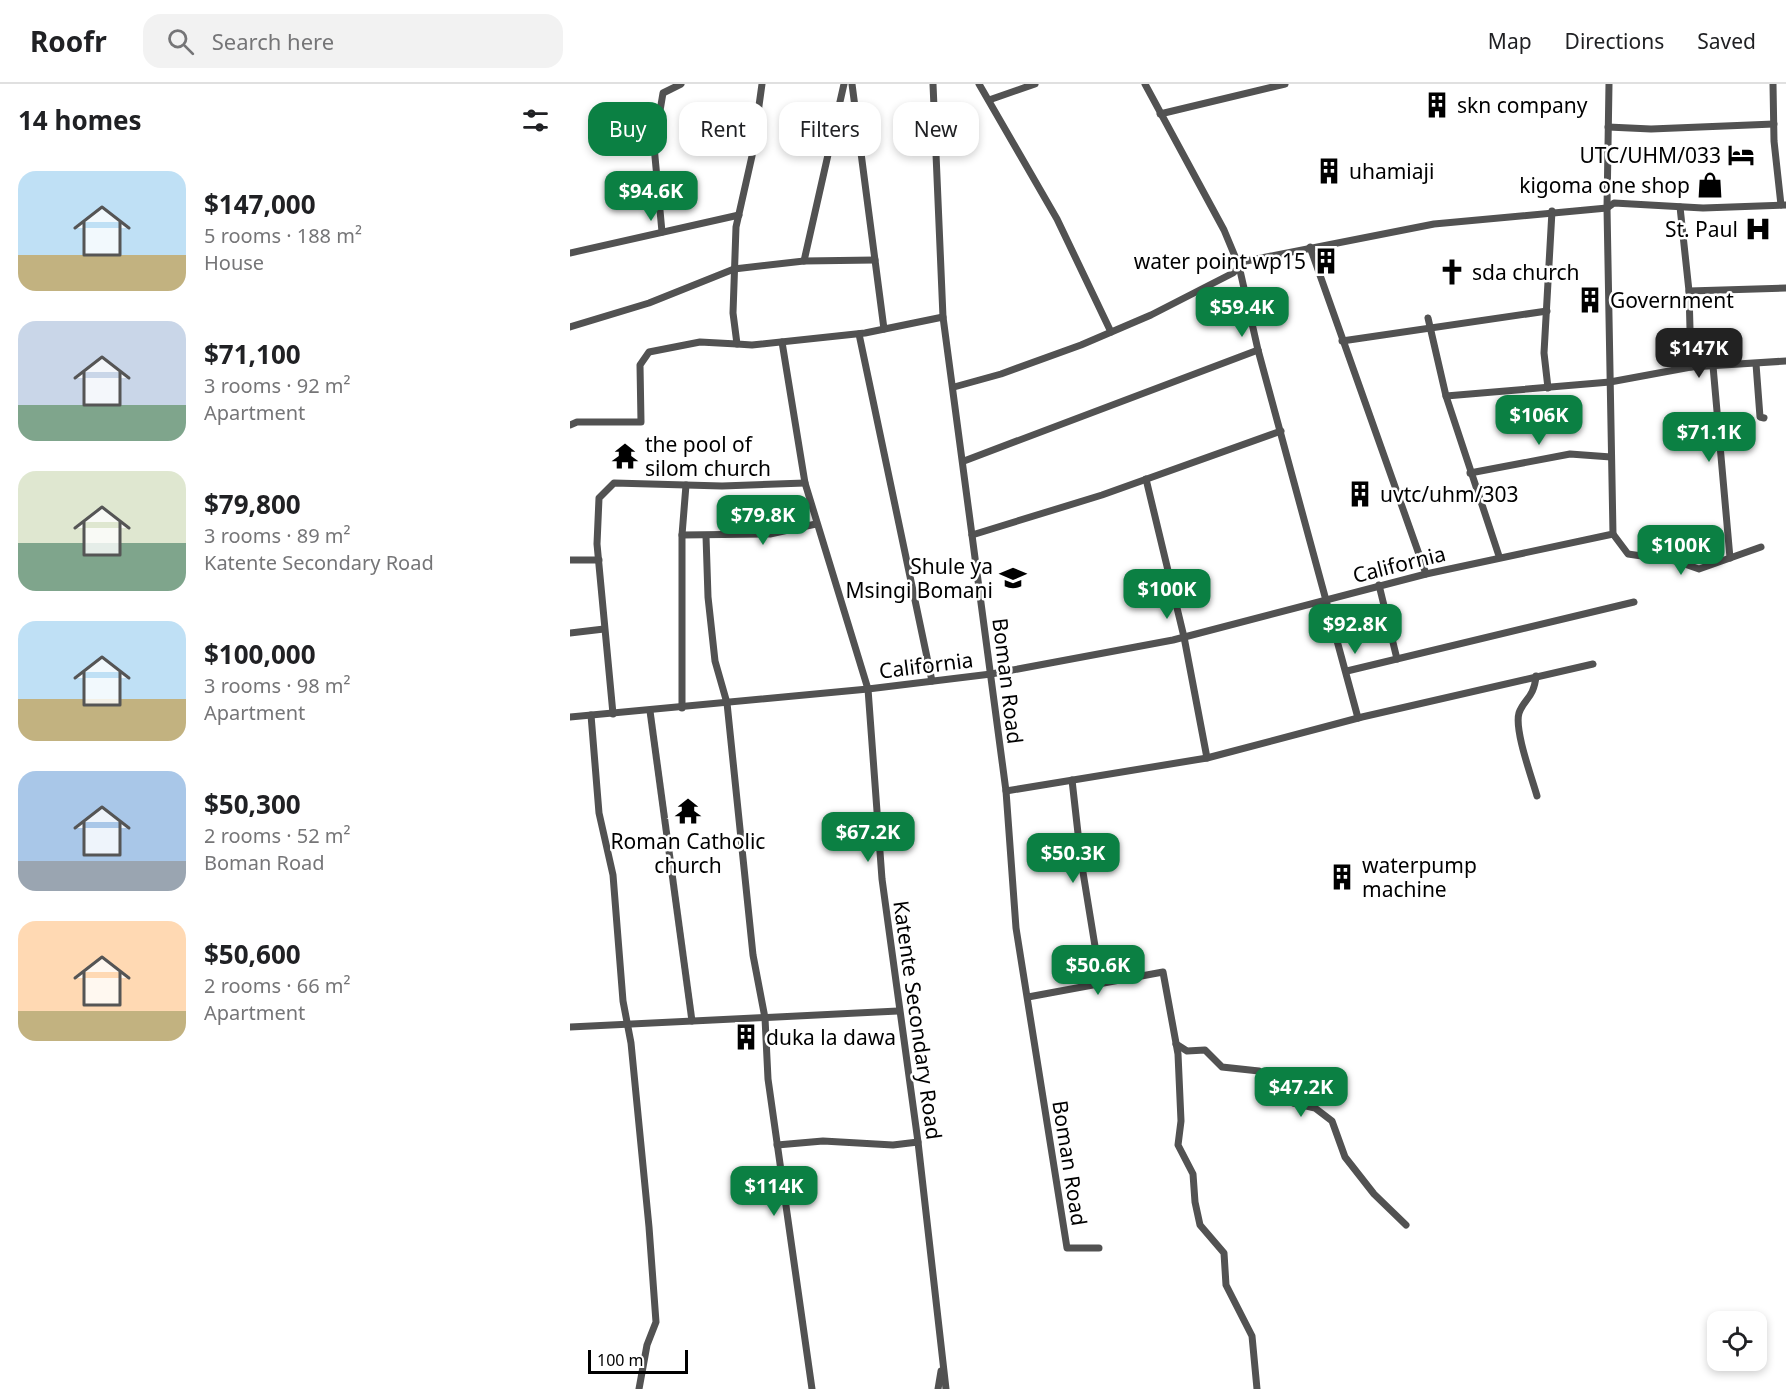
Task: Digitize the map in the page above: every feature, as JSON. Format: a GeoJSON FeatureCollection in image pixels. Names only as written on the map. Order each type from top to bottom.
{"type":"FeatureCollection","features":[{"type":"Feature","properties":{"kind":"street"},"geometry":{"type":"LineString","coordinates":[[662,232],[654,146],[663,93],[681,84]]}},
{"type":"Feature","properties":{"kind":"street"},"geometry":{"type":"LineString","coordinates":[[737,344],[733,313],[739,215],[752,156],[762,84]]}},
{"type":"Feature","properties":{"kind":"street"},"geometry":{"type":"LineString","coordinates":[[804,261],[844,84]]}},
{"type":"Feature","properties":{"kind":"street"},"geometry":{"type":"LineString","coordinates":[[852,84],[884,329]]}},
{"type":"Feature","properties":{"kind":"street","name":"Boman Road"},"geometry":{"type":"LineString","coordinates":[[933,84],[943,317],[964,461],[1006,791],[1016,928],[1067,1248],[1100,1248]]}},
{"type":"Feature","properties":{"kind":"street"},"geometry":{"type":"LineString","coordinates":[[979,84],[1057,219],[1111,332]]}},
{"type":"Feature","properties":{"kind":"street"},"geometry":{"type":"LineString","coordinates":[[989,100],[1035,84]]}},
{"type":"Feature","properties":{"kind":"street"},"geometry":{"type":"LineString","coordinates":[[1145,84],[1224,230],[1239,266],[1258,350],[1358,718]]}},
{"type":"Feature","properties":{"kind":"street"},"geometry":{"type":"LineString","coordinates":[[1160,114],[1285,84]]}},
{"type":"Feature","properties":{"kind":"street"},"geometry":{"type":"LineString","coordinates":[[1609,84],[1607,208],[1613,534],[1628,554],[1676,561],[1699,569],[1761,547]]}},
{"type":"Feature","properties":{"kind":"street"},"geometry":{"type":"LineString","coordinates":[[954,387],[1001,374],[1111,332],[1233,273],[1245,261],[1434,224],[1607,208],[1614,203],[1680,207],[1784,205],[1774,124],[1773,84]]}},
{"type":"Feature","properties":{"kind":"street"},"geometry":{"type":"LineString","coordinates":[[1608,127],[1651,129],[1774,124]]}},
{"type":"Feature","properties":{"kind":"street"},"geometry":{"type":"LineString","coordinates":[[1680,207],[1689,291],[1691,367]]}},
{"type":"Feature","properties":{"kind":"street"},"geometry":{"type":"LineString","coordinates":[[1548,388],[1544,352],[1552,212]]}},
{"type":"Feature","properties":{"kind":"street"},"geometry":{"type":"LineString","coordinates":[[570,253],[739,215]]}},
{"type":"Feature","properties":{"kind":"street"},"geometry":{"type":"LineString","coordinates":[[1310,247],[1426,574]]}},
{"type":"Feature","properties":{"kind":"street"},"geometry":{"type":"LineString","coordinates":[[570,327],[649,303],[734,269],[804,261],[875,260]]}},
{"type":"Feature","properties":{"kind":"street"},"geometry":{"type":"LineString","coordinates":[[1689,291],[1786,288]]}},
{"type":"Feature","properties":{"kind":"street"},"geometry":{"type":"LineString","coordinates":[[1342,341],[1547,311]]}},
{"type":"Feature","properties":{"kind":"street"},"geometry":{"type":"LineString","coordinates":[[570,425],[641,422],[640,365],[649,352],[700,342],[752,345],[859,334],[943,317]]}},
{"type":"Feature","properties":{"kind":"street"},"geometry":{"type":"LineString","coordinates":[[1428,318],[1446,396],[1499,556]]}},
{"type":"Feature","properties":{"kind":"street"},"geometry":{"type":"LineString","coordinates":[[859,334],[932,681]]}},
{"type":"Feature","properties":{"kind":"street","name":"Katente Secondary Road"},"geometry":{"type":"LineString","coordinates":[[782,342],[806,483],[816,524],[868,689],[882,879],[898,1011],[918,1142],[946,1389]]}},
{"type":"Feature","properties":{"kind":"street"},"geometry":{"type":"LineString","coordinates":[[964,461],[1258,350]]}},
{"type":"Feature","properties":{"kind":"street"},"geometry":{"type":"LineString","coordinates":[[1446,396],[1610,382],[1691,367],[1786,361]]}},
{"type":"Feature","properties":{"kind":"street"},"geometry":{"type":"LineString","coordinates":[[1756,363],[1758,408],[1760,417],[1764,418]]}},
{"type":"Feature","properties":{"kind":"street"},"geometry":{"type":"LineString","coordinates":[[1713,366],[1730,558]]}},
{"type":"Feature","properties":{"kind":"street"},"geometry":{"type":"LineString","coordinates":[[972,535],[1146,479],[1281,431]]}},
{"type":"Feature","properties":{"kind":"street"},"geometry":{"type":"LineString","coordinates":[[1470,473],[1570,454],[1611,458]]}},
{"type":"Feature","properties":{"kind":"street"},"geometry":{"type":"LineString","coordinates":[[1146,479],[1184,637],[1207,758]]}},
{"type":"Feature","properties":{"kind":"street"},"geometry":{"type":"LineString","coordinates":[[613,714],[599,560],[599,498],[614,483],[686,485],[806,483]]}},
{"type":"Feature","properties":{"kind":"street"},"geometry":{"type":"LineString","coordinates":[[682,708],[682,535],[686,485]]}},
{"type":"Feature","properties":{"kind":"street"},"geometry":{"type":"LineString","coordinates":[[682,535],[771,534],[816,524]]}},
{"type":"Feature","properties":{"kind":"street","name":"California"},"geometry":{"type":"LineString","coordinates":[[570,717],[682,708],[991,674],[1184,637],[1324,599],[1499,556],[1613,534]]}},
{"type":"Feature","properties":{"kind":"street"},"geometry":{"type":"LineString","coordinates":[[705,536],[708,597],[715,661],[727,703],[753,955],[765,1018],[768,1079],[812,1389]]}},
{"type":"Feature","properties":{"kind":"street"},"geometry":{"type":"LineString","coordinates":[[570,560],[599,560]]}},
{"type":"Feature","properties":{"kind":"street"},"geometry":{"type":"LineString","coordinates":[[1379,585],[1397,659]]}},
{"type":"Feature","properties":{"kind":"street"},"geometry":{"type":"LineString","coordinates":[[1347,671],[1634,602]]}},
{"type":"Feature","properties":{"kind":"street"},"geometry":{"type":"LineString","coordinates":[[570,633],[604,629]]}},
{"type":"Feature","properties":{"kind":"street"},"geometry":{"type":"LineString","coordinates":[[1006,791],[1207,758],[1358,718],[1593,664]]}},
{"type":"Feature","properties":{"kind":"street"},"geometry":{"type":"LineString","coordinates":[[1536,676],[1530,700],[1520,712],[1518,724],[1526,762],[1537,796]]}},
{"type":"Feature","properties":{"kind":"street"},"geometry":{"type":"LineString","coordinates":[[650,711],[693,1020]]}},
{"type":"Feature","properties":{"kind":"street"},"geometry":{"type":"LineString","coordinates":[[591,715],[599,813],[612,875],[628,1024],[649,1227],[656,1322],[647,1345],[639,1389]]}},
{"type":"Feature","properties":{"kind":"street"},"geometry":{"type":"LineString","coordinates":[[1072,780],[1081,860],[1101,983]]}},
{"type":"Feature","properties":{"kind":"street"},"geometry":{"type":"LineString","coordinates":[[1028,997],[1163,972],[1176,1044],[1181,1121],[1178,1145],[1193,1174],[1195,1202],[1200,1225],[1224,1253],[1226,1285],[1252,1336],[1257,1389]]}},
{"type":"Feature","properties":{"kind":"street"},"geometry":{"type":"LineString","coordinates":[[570,1027],[898,1011]]}},
{"type":"Feature","properties":{"kind":"street"},"geometry":{"type":"LineString","coordinates":[[1176,1044],[1187,1051],[1205,1050],[1222,1067],[1259,1071],[1293,1103],[1315,1108],[1332,1121],[1345,1157],[1374,1194],[1406,1225]]}},
{"type":"Feature","properties":{"kind":"street"},"geometry":{"type":"LineString","coordinates":[[777,1145],[823,1141],[893,1144],[918,1142]]}},
{"type":"Feature","properties":{"kind":"street"},"geometry":{"type":"LineString","coordinates":[[938,1389],[943,1365]]}},
{"type":"Feature","properties":{"kind":"place","name":"skn company"},"geometry":{"type":"Point","coordinates":[1437,105]}},
{"type":"Feature","properties":{"kind":"place","name":"UTC/UHM/033"},"geometry":{"type":"Point","coordinates":[1741,155]}},
{"type":"Feature","properties":{"kind":"place","name":"uhamiaji"},"geometry":{"type":"Point","coordinates":[1329,171]}},
{"type":"Feature","properties":{"kind":"place","name":"kigoma one shop"},"geometry":{"type":"Point","coordinates":[1710,185]}},
{"type":"Feature","properties":{"kind":"place","name":"St. Paul"},"geometry":{"type":"Point","coordinates":[1758,229]}},
{"type":"Feature","properties":{"kind":"place","name":"water point wp15"},"geometry":{"type":"Point","coordinates":[1326,261]}},
{"type":"Feature","properties":{"kind":"place","name":"sda church"},"geometry":{"type":"Point","coordinates":[1452,272]}},
{"type":"Feature","properties":{"kind":"place","name":"Government"},"geometry":{"type":"Point","coordinates":[1590,300]}},
{"type":"Feature","properties":{"kind":"place","name":"the pool of silom church"},"geometry":{"type":"Point","coordinates":[625,456]}},
{"type":"Feature","properties":{"kind":"place","name":"uvtc/uhm/303"},"geometry":{"type":"Point","coordinates":[1360,494]}},
{"type":"Feature","properties":{"kind":"place","name":"Shule ya Msingi Bomani"},"geometry":{"type":"Point","coordinates":[1013,578]}},
{"type":"Feature","properties":{"kind":"place","name":"Roman Catholic church"},"geometry":{"type":"Point","coordinates":[688,811]}},
{"type":"Feature","properties":{"kind":"place","name":"waterpump machine"},"geometry":{"type":"Point","coordinates":[1342,877]}},
{"type":"Feature","properties":{"kind":"place","name":"duka la dawa"},"geometry":{"type":"Point","coordinates":[746,1037]}}]}
